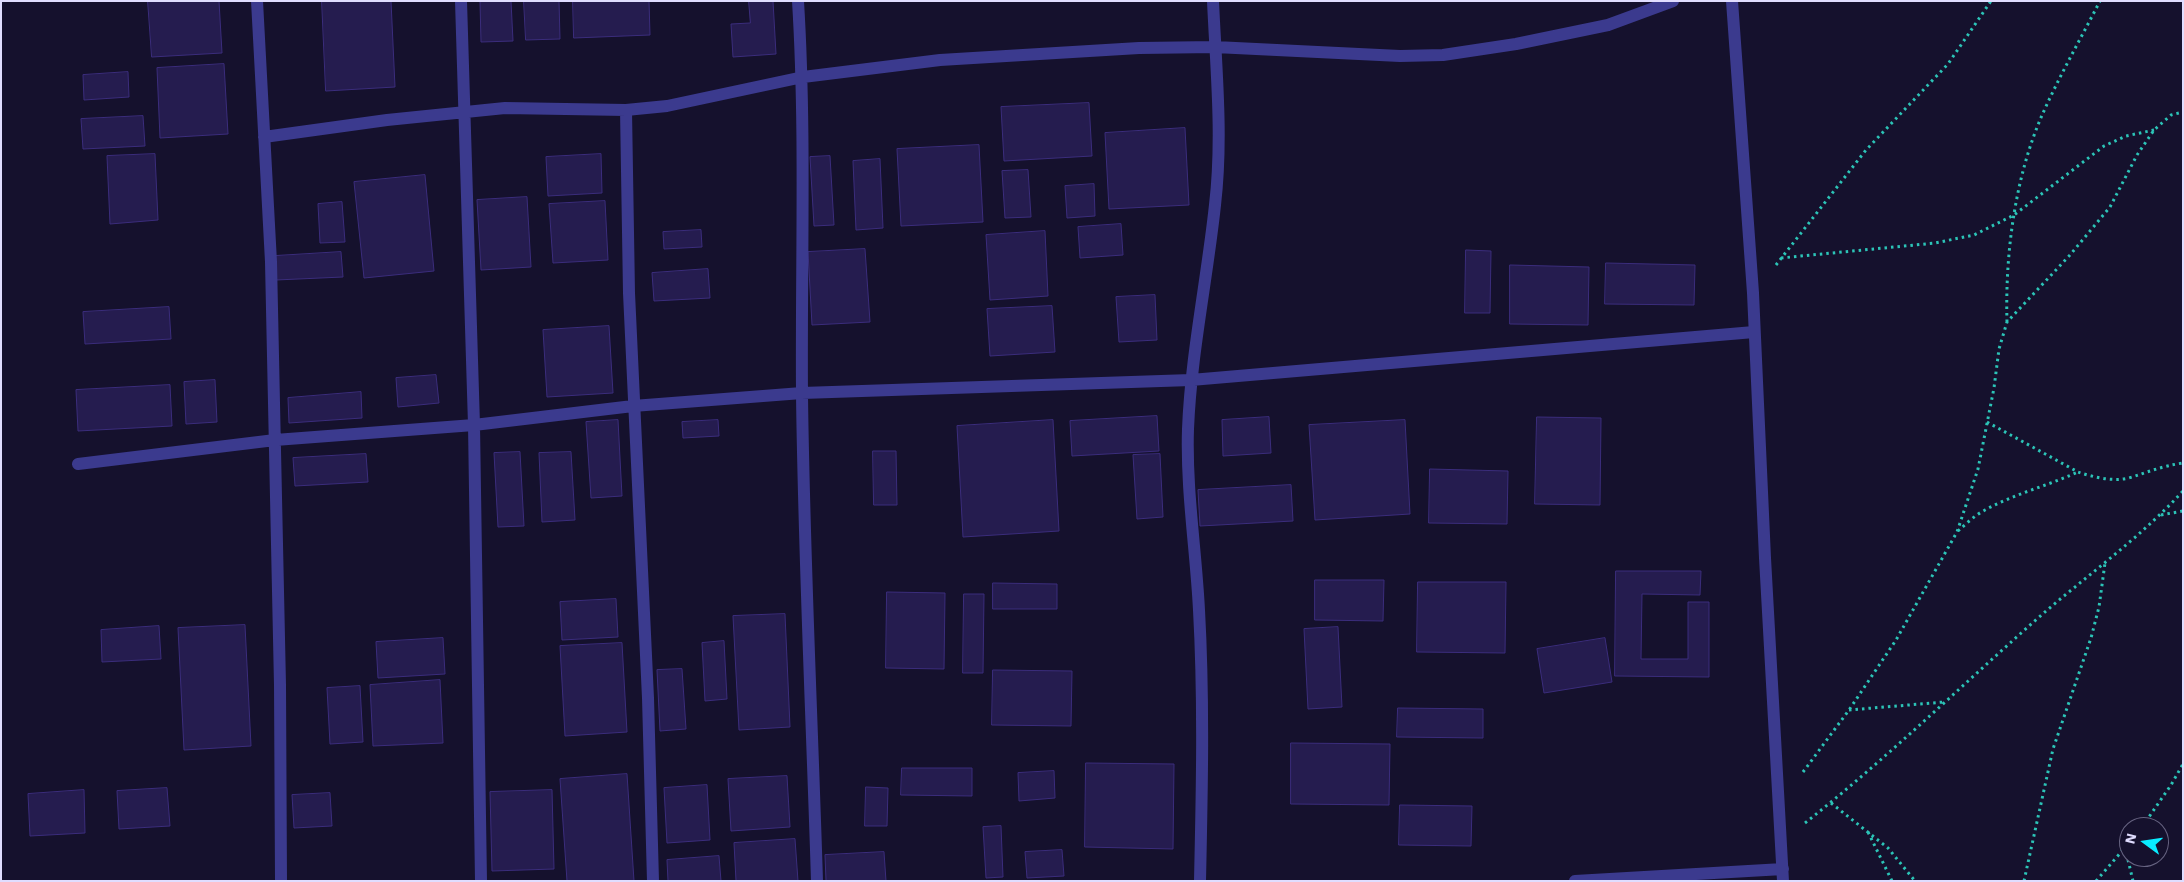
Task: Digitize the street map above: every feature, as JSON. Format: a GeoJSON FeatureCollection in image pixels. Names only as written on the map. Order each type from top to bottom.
{"type":"FeatureCollection","features":[{"type":"Feature","properties":{"kind":"street"},"geometry":{"type":"LineString","coordinates":[[257,1],[271,262],[280,685],[281,881]]}},
{"type":"Feature","properties":{"kind":"street"},"geometry":{"type":"LineString","coordinates":[[461,1],[474,425],[482,881]]}},
{"type":"Feature","properties":{"kind":"street"},"geometry":{"type":"LineString","coordinates":[[798,1],[803,77],[802,393],[804,511],[817,881]]}},
{"type":"Feature","properties":{"kind":"street"},"geometry":{"type":"LineString","coordinates":[[1200,881],[1202,748],[1199,611],[1188,478],[1191,380],[1216,203],[1219,130],[1213,1]]}},
{"type":"Feature","properties":{"kind":"street"},"geometry":{"type":"LineString","coordinates":[[264,137],[387,120],[463,114],[506,108],[626,110],[667,106],[803,77],[940,60],[1139,48],[1215,47],[1400,56],[1443,55],[1516,44],[1608,25],[1673,1]]}},
{"type":"Feature","properties":{"kind":"street"},"geometry":{"type":"LineString","coordinates":[[1575,881],[1783,875],[1753,292],[1732,1]]}},
{"type":"Feature","properties":{"kind":"street"},"geometry":{"type":"LineString","coordinates":[[626,110],[633,406],[648,689],[653,881]]}},
{"type":"Feature","properties":{"kind":"street"},"geometry":{"type":"LineString","coordinates":[[78,464],[275,440],[474,425],[633,406],[802,393],[1191,380],[1754,332]]}},
{"type":"Feature","properties":{"kind":"path"},"geometry":{"type":"LineString","coordinates":[[1753,292],[1866,150],[1948,64],[1991,1]]}},
{"type":"Feature","properties":{"kind":"path"},"geometry":{"type":"LineString","coordinates":[[1778,804],[1848,710],[1896,640],[1957,532],[1978,469],[1999,349],[2007,322],[2006,293],[2014,215],[2020,190],[2042,114],[2100,1]]}},
{"type":"Feature","properties":{"kind":"path"},"geometry":{"type":"LineString","coordinates":[[2007,322],[2070,256],[2110,207],[2137,155],[2154,130],[2171,115],[2183,112]]}},
{"type":"Feature","properties":{"kind":"path"},"geometry":{"type":"LineString","coordinates":[[1781,258],[1935,243],[1974,234],[2014,215],[2104,146],[2126,136],[2154,130]]}},
{"type":"Feature","properties":{"kind":"path"},"geometry":{"type":"LineString","coordinates":[[1987,422],[2078,472],[2109,479],[2128,478],[2149,470],[2183,463]]}},
{"type":"Feature","properties":{"kind":"path"},"geometry":{"type":"LineString","coordinates":[[1957,532],[1983,510],[2078,472]]}},
{"type":"Feature","properties":{"kind":"path"},"geometry":{"type":"LineString","coordinates":[[1781,843],[1880,761],[2040,616],[2161,515],[2183,491]]}},
{"type":"Feature","properties":{"kind":"path"},"geometry":{"type":"LineString","coordinates":[[2161,515],[2183,511]]}},
{"type":"Feature","properties":{"kind":"path"},"geometry":{"type":"LineString","coordinates":[[2024,881],[2030,846],[2054,749],[2099,607],[2105,563]]}},
{"type":"Feature","properties":{"kind":"path"},"geometry":{"type":"LineString","coordinates":[[1848,710],[1945,702]]}},
{"type":"Feature","properties":{"kind":"path"},"geometry":{"type":"LineString","coordinates":[[2149,817],[2183,764]]}},
{"type":"Feature","properties":{"kind":"path"},"geometry":{"type":"LineString","coordinates":[[1831,802],[1888,848],[1915,881]]}},
{"type":"Feature","properties":{"kind":"path"},"geometry":{"type":"LineString","coordinates":[[1868,830],[1892,881]]}},
{"type":"Feature","properties":{"kind":"path"},"geometry":{"type":"LineString","coordinates":[[2096,881],[2119,854]]}},
{"type":"Feature","properties":{"kind":"path"},"geometry":{"type":"LineString","coordinates":[[2130,867],[2133,881]]}},
{"type":"Feature","properties":{"kind":"building"},"geometry":{"type":"Polygon","coordinates":[[[148,1],[219,1],[222,53],[152,57],[148,1]]]}},
{"type":"Feature","properties":{"kind":"building"},"geometry":{"type":"Polygon","coordinates":[[[322,1],[391,1],[395,87],[326,91],[322,1]]]}},
{"type":"Feature","properties":{"kind":"building"},"geometry":{"type":"Polygon","coordinates":[[[511,1],[513,41],[481,42],[480,2],[511,1]]]}},
{"type":"Feature","properties":{"kind":"building"},"geometry":{"type":"Polygon","coordinates":[[[524,1],[559,1],[560,39],[526,40],[524,1]]]}},
{"type":"Feature","properties":{"kind":"building"},"geometry":{"type":"Polygon","coordinates":[[[573,1],[649,1],[650,35],[574,38],[573,1]]]}},
{"type":"Feature","properties":{"kind":"building"},"geometry":{"type":"Polygon","coordinates":[[[749,1],[773,1],[776,54],[733,57],[731,24],[750,23],[749,1]]]}},
{"type":"Feature","properties":{"kind":"building"},"geometry":{"type":"Polygon","coordinates":[[[224,64],[228,134],[160,138],[157,68],[224,64]]]}},
{"type":"Feature","properties":{"kind":"building"},"geometry":{"type":"Polygon","coordinates":[[[128,72],[129,97],[84,100],[83,75],[128,72]]]}},
{"type":"Feature","properties":{"kind":"building"},"geometry":{"type":"Polygon","coordinates":[[[1089,103],[1092,156],[1004,161],[1001,107],[1089,103]]]}},
{"type":"Feature","properties":{"kind":"building"},"geometry":{"type":"Polygon","coordinates":[[[143,116],[145,146],[83,149],[81,119],[143,116]]]}},
{"type":"Feature","properties":{"kind":"building"},"geometry":{"type":"Polygon","coordinates":[[[1185,128],[1189,205],[1109,209],[1105,133],[1185,128]]]}},
{"type":"Feature","properties":{"kind":"building"},"geometry":{"type":"Polygon","coordinates":[[[979,145],[983,222],[901,226],[897,149],[979,145]]]}},
{"type":"Feature","properties":{"kind":"building"},"geometry":{"type":"Polygon","coordinates":[[[155,154],[158,220],[110,224],[107,156],[155,154]]]}},
{"type":"Feature","properties":{"kind":"building"},"geometry":{"type":"Polygon","coordinates":[[[601,154],[602,193],[548,196],[546,157],[601,154]]]}},
{"type":"Feature","properties":{"kind":"building"},"geometry":{"type":"Polygon","coordinates":[[[830,156],[834,225],[814,226],[810,157],[830,156]]]}},
{"type":"Feature","properties":{"kind":"building"},"geometry":{"type":"Polygon","coordinates":[[[880,159],[883,228],[856,230],[853,161],[880,159]]]}},
{"type":"Feature","properties":{"kind":"building"},"geometry":{"type":"Polygon","coordinates":[[[1028,170],[1031,217],[1005,218],[1002,171],[1028,170]]]}},
{"type":"Feature","properties":{"kind":"building"},"geometry":{"type":"Polygon","coordinates":[[[425,175],[434,271],[364,278],[354,182],[425,175]]]}},
{"type":"Feature","properties":{"kind":"building"},"geometry":{"type":"Polygon","coordinates":[[[1094,184],[1095,216],[1067,218],[1065,186],[1094,184]]]}},
{"type":"Feature","properties":{"kind":"building"},"geometry":{"type":"Polygon","coordinates":[[[527,197],[531,267],[481,270],[477,200],[527,197]]]}},
{"type":"Feature","properties":{"kind":"building"},"geometry":{"type":"Polygon","coordinates":[[[605,201],[608,260],[553,263],[549,204],[605,201]]]}},
{"type":"Feature","properties":{"kind":"building"},"geometry":{"type":"Polygon","coordinates":[[[342,202],[345,242],[320,243],[318,204],[342,202]]]}},
{"type":"Feature","properties":{"kind":"building"},"geometry":{"type":"Polygon","coordinates":[[[1121,224],[1123,255],[1080,258],[1078,227],[1121,224]]]}},
{"type":"Feature","properties":{"kind":"building"},"geometry":{"type":"Polygon","coordinates":[[[701,230],[702,247],[664,249],[663,232],[701,230]]]}},
{"type":"Feature","properties":{"kind":"building"},"geometry":{"type":"Polygon","coordinates":[[[1045,231],[1048,296],[990,300],[986,235],[1045,231]]]}},
{"type":"Feature","properties":{"kind":"building"},"geometry":{"type":"Polygon","coordinates":[[[865,249],[870,322],[812,325],[808,252],[865,249]]]}},
{"type":"Feature","properties":{"kind":"building"},"geometry":{"type":"Polygon","coordinates":[[[1466,250],[1491,251],[1490,313],[1465,313],[1466,250]]]}},
{"type":"Feature","properties":{"kind":"building"},"geometry":{"type":"Polygon","coordinates":[[[341,252],[343,277],[276,280],[275,256],[341,252]]]}},
{"type":"Feature","properties":{"kind":"building"},"geometry":{"type":"Polygon","coordinates":[[[1606,263],[1695,265],[1694,305],[1605,304],[1606,263]]]}},
{"type":"Feature","properties":{"kind":"building"},"geometry":{"type":"Polygon","coordinates":[[[1510,265],[1589,267],[1588,325],[1510,324],[1510,265]]]}},
{"type":"Feature","properties":{"kind":"building"},"geometry":{"type":"Polygon","coordinates":[[[708,269],[710,298],[654,301],[652,273],[708,269]]]}},
{"type":"Feature","properties":{"kind":"building"},"geometry":{"type":"Polygon","coordinates":[[[1155,295],[1157,340],[1119,342],[1116,297],[1155,295]]]}},
{"type":"Feature","properties":{"kind":"building"},"geometry":{"type":"Polygon","coordinates":[[[1052,306],[1055,352],[990,356],[987,309],[1052,306]]]}},
{"type":"Feature","properties":{"kind":"building"},"geometry":{"type":"Polygon","coordinates":[[[169,307],[171,339],[85,344],[83,312],[169,307]]]}},
{"type":"Feature","properties":{"kind":"building"},"geometry":{"type":"Polygon","coordinates":[[[609,326],[613,393],[547,397],[543,330],[609,326]]]}},
{"type":"Feature","properties":{"kind":"building"},"geometry":{"type":"Polygon","coordinates":[[[436,375],[439,403],[398,407],[396,378],[436,375]]]}},
{"type":"Feature","properties":{"kind":"building"},"geometry":{"type":"Polygon","coordinates":[[[215,380],[217,422],[186,424],[184,382],[215,380]]]}},
{"type":"Feature","properties":{"kind":"building"},"geometry":{"type":"Polygon","coordinates":[[[170,385],[172,426],[78,431],[76,390],[170,385]]]}},
{"type":"Feature","properties":{"kind":"building"},"geometry":{"type":"Polygon","coordinates":[[[361,392],[362,418],[289,423],[288,398],[361,392]]]}},
{"type":"Feature","properties":{"kind":"building"},"geometry":{"type":"Polygon","coordinates":[[[1157,416],[1159,451],[1072,456],[1070,421],[1157,416]]]}},
{"type":"Feature","properties":{"kind":"building"},"geometry":{"type":"Polygon","coordinates":[[[1269,417],[1271,453],[1223,456],[1222,420],[1269,417]]]}},
{"type":"Feature","properties":{"kind":"building"},"geometry":{"type":"Polygon","coordinates":[[[1537,417],[1601,418],[1600,505],[1535,504],[1537,417]]]}},
{"type":"Feature","properties":{"kind":"building"},"geometry":{"type":"Polygon","coordinates":[[[618,420],[622,496],[591,498],[586,422],[618,420]]]}},
{"type":"Feature","properties":{"kind":"building"},"geometry":{"type":"Polygon","coordinates":[[[718,420],[719,436],[683,438],[682,422],[718,420]]]}},
{"type":"Feature","properties":{"kind":"building"},"geometry":{"type":"Polygon","coordinates":[[[1053,420],[1059,531],[963,537],[957,426],[1053,420]]]}},
{"type":"Feature","properties":{"kind":"building"},"geometry":{"type":"Polygon","coordinates":[[[1405,420],[1410,514],[1315,520],[1309,425],[1405,420]]]}},
{"type":"Feature","properties":{"kind":"building"},"geometry":{"type":"Polygon","coordinates":[[[873,451],[896,451],[897,505],[874,505],[873,451]]]}},
{"type":"Feature","properties":{"kind":"building"},"geometry":{"type":"Polygon","coordinates":[[[520,452],[524,526],[498,527],[494,453],[520,452]]]}},
{"type":"Feature","properties":{"kind":"building"},"geometry":{"type":"Polygon","coordinates":[[[571,452],[575,520],[542,522],[539,453],[571,452]]]}},
{"type":"Feature","properties":{"kind":"building"},"geometry":{"type":"Polygon","coordinates":[[[366,454],[368,482],[295,486],[293,458],[366,454]]]}},
{"type":"Feature","properties":{"kind":"building"},"geometry":{"type":"Polygon","coordinates":[[[1160,454],[1163,517],[1137,519],[1133,455],[1160,454]]]}},
{"type":"Feature","properties":{"kind":"building"},"geometry":{"type":"Polygon","coordinates":[[[1430,469],[1508,471],[1507,524],[1429,523],[1430,469]]]}},
{"type":"Feature","properties":{"kind":"building"},"geometry":{"type":"Polygon","coordinates":[[[1291,485],[1293,521],[1200,526],[1198,490],[1291,485]]]}},
{"type":"Feature","properties":{"kind":"building"},"geometry":{"type":"Polygon","coordinates":[[[1616,571],[1701,571],[1700,595],[1642,594],[1641,659],[1688,659],[1688,602],[1709,602],[1709,677],[1615,676],[1616,571]]]}},
{"type":"Feature","properties":{"kind":"building"},"geometry":{"type":"Polygon","coordinates":[[[1315,580],[1384,580],[1383,621],[1315,620],[1315,580]]]}},
{"type":"Feature","properties":{"kind":"building"},"geometry":{"type":"Polygon","coordinates":[[[1418,582],[1506,582],[1505,653],[1417,652],[1418,582]]]}},
{"type":"Feature","properties":{"kind":"building"},"geometry":{"type":"Polygon","coordinates":[[[993,583],[1057,584],[1057,609],[993,609],[993,583]]]}},
{"type":"Feature","properties":{"kind":"building"},"geometry":{"type":"Polygon","coordinates":[[[887,592],[945,593],[944,669],[886,668],[887,592]]]}},
{"type":"Feature","properties":{"kind":"building"},"geometry":{"type":"Polygon","coordinates":[[[964,594],[984,594],[983,673],[963,673],[964,594]]]}},
{"type":"Feature","properties":{"kind":"building"},"geometry":{"type":"Polygon","coordinates":[[[616,599],[618,637],[562,640],[560,602],[616,599]]]}},
{"type":"Feature","properties":{"kind":"building"},"geometry":{"type":"Polygon","coordinates":[[[785,614],[790,727],[739,730],[733,616],[785,614]]]}},
{"type":"Feature","properties":{"kind":"building"},"geometry":{"type":"Polygon","coordinates":[[[245,625],[251,746],[184,750],[178,628],[245,625]]]}},
{"type":"Feature","properties":{"kind":"building"},"geometry":{"type":"Polygon","coordinates":[[[159,626],[161,659],[102,662],[101,630],[159,626]]]}},
{"type":"Feature","properties":{"kind":"building"},"geometry":{"type":"Polygon","coordinates":[[[1338,627],[1342,707],[1308,709],[1304,629],[1338,627]]]}},
{"type":"Feature","properties":{"kind":"building"},"geometry":{"type":"Polygon","coordinates":[[[443,638],[445,674],[378,678],[376,642],[443,638]]]}},
{"type":"Feature","properties":{"kind":"building"},"geometry":{"type":"Polygon","coordinates":[[[1605,638],[1612,682],[1544,693],[1537,649],[1605,638]]]}},
{"type":"Feature","properties":{"kind":"building"},"geometry":{"type":"Polygon","coordinates":[[[724,641],[727,699],[705,701],[702,643],[724,641]]]}},
{"type":"Feature","properties":{"kind":"building"},"geometry":{"type":"Polygon","coordinates":[[[622,643],[627,732],[565,736],[560,646],[622,643]]]}},
{"type":"Feature","properties":{"kind":"building"},"geometry":{"type":"Polygon","coordinates":[[[682,669],[686,729],[660,731],[657,670],[682,669]]]}},
{"type":"Feature","properties":{"kind":"building"},"geometry":{"type":"Polygon","coordinates":[[[993,670],[1072,671],[1071,726],[992,725],[993,670]]]}},
{"type":"Feature","properties":{"kind":"building"},"geometry":{"type":"Polygon","coordinates":[[[440,680],[443,743],[373,746],[370,685],[440,680]]]}},
{"type":"Feature","properties":{"kind":"building"},"geometry":{"type":"Polygon","coordinates":[[[360,686],[363,742],[330,744],[327,688],[360,686]]]}},
{"type":"Feature","properties":{"kind":"building"},"geometry":{"type":"Polygon","coordinates":[[[1398,708],[1483,709],[1483,738],[1397,737],[1398,708]]]}},
{"type":"Feature","properties":{"kind":"building"},"geometry":{"type":"Polygon","coordinates":[[[1291,743],[1390,744],[1389,805],[1291,804],[1291,743]]]}},
{"type":"Feature","properties":{"kind":"building"},"geometry":{"type":"Polygon","coordinates":[[[1086,763],[1174,764],[1173,849],[1085,847],[1086,763]]]}},
{"type":"Feature","properties":{"kind":"building"},"geometry":{"type":"Polygon","coordinates":[[[902,768],[972,768],[972,796],[901,795],[902,768]]]}},
{"type":"Feature","properties":{"kind":"building"},"geometry":{"type":"Polygon","coordinates":[[[1054,771],[1055,798],[1019,801],[1018,773],[1054,771]]]}},
{"type":"Feature","properties":{"kind":"building"},"geometry":{"type":"Polygon","coordinates":[[[627,774],[634,881],[567,881],[560,779],[627,774]]]}},
{"type":"Feature","properties":{"kind":"building"},"geometry":{"type":"Polygon","coordinates":[[[787,776],[790,827],[731,831],[728,779],[787,776]]]}},
{"type":"Feature","properties":{"kind":"building"},"geometry":{"type":"Polygon","coordinates":[[[707,785],[710,840],[667,843],[664,788],[707,785]]]}},
{"type":"Feature","properties":{"kind":"building"},"geometry":{"type":"Polygon","coordinates":[[[866,787],[888,788],[887,826],[865,826],[866,787]]]}},
{"type":"Feature","properties":{"kind":"building"},"geometry":{"type":"Polygon","coordinates":[[[167,788],[170,826],[119,829],[117,791],[167,788]]]}},
{"type":"Feature","properties":{"kind":"building"},"geometry":{"type":"Polygon","coordinates":[[[84,790],[85,833],[30,836],[28,794],[84,790]]]}},
{"type":"Feature","properties":{"kind":"building"},"geometry":{"type":"Polygon","coordinates":[[[552,790],[554,869],[492,871],[490,792],[552,790]]]}},
{"type":"Feature","properties":{"kind":"building"},"geometry":{"type":"Polygon","coordinates":[[[330,793],[332,826],[294,828],[292,795],[330,793]]]}},
{"type":"Feature","properties":{"kind":"building"},"geometry":{"type":"Polygon","coordinates":[[[1400,805],[1472,806],[1471,846],[1399,845],[1400,805]]]}},
{"type":"Feature","properties":{"kind":"building"},"geometry":{"type":"Polygon","coordinates":[[[1001,826],[1003,877],[986,878],[983,827],[1001,826]]]}},
{"type":"Feature","properties":{"kind":"building"},"geometry":{"type":"Polygon","coordinates":[[[795,839],[798,881],[736,881],[734,843],[795,839]]]}},
{"type":"Feature","properties":{"kind":"building"},"geometry":{"type":"Polygon","coordinates":[[[1062,850],[1064,876],[1027,878],[1025,852],[1062,850]]]}},
{"type":"Feature","properties":{"kind":"building"},"geometry":{"type":"Polygon","coordinates":[[[884,852],[886,881],[826,881],[825,855],[884,852]]]}},
{"type":"Feature","properties":{"kind":"building"},"geometry":{"type":"Polygon","coordinates":[[[719,856],[721,881],[668,881],[667,860],[719,856]]]}}]}
